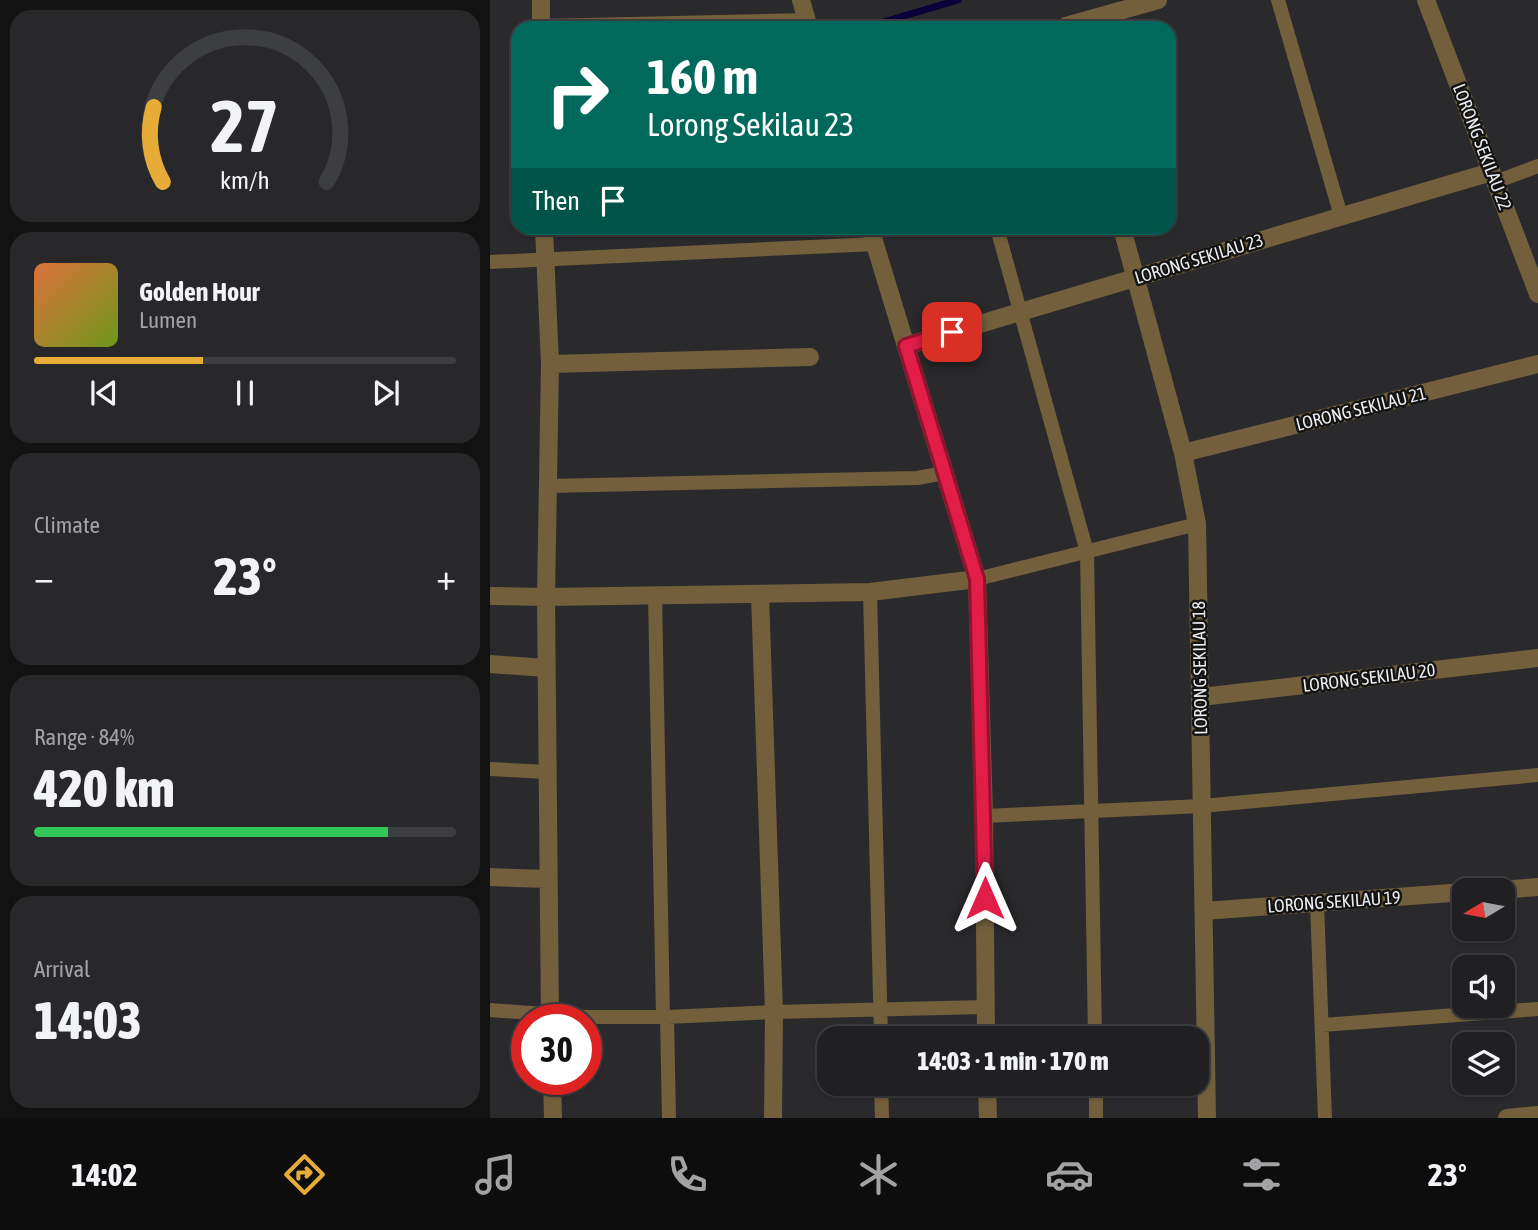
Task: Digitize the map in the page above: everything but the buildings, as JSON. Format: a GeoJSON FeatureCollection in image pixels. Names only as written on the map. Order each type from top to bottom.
{"type":"FeatureCollection","features":[{"type":"Feature","properties":{"kind":"street"},"geometry":{"type":"LineString","coordinates":[[541,0],[541,21]]}},
{"type":"Feature","properties":{"kind":"street"},"geometry":{"type":"LineString","coordinates":[[1085,21],[1158,0]]}},
{"type":"Feature","properties":{"kind":"street","name":"LORONG SEKILAU 22"},"geometry":{"type":"LineString","coordinates":[[1426,0],[1538,294]]}},
{"type":"Feature","properties":{"kind":"street"},"geometry":{"type":"LineString","coordinates":[[804,1],[807,21]]}},
{"type":"Feature","properties":{"kind":"street","name":"LORONG SEKILAU 23"},"geometry":{"type":"LineString","coordinates":[[906,346],[1341,216],[1493,177]]}},
{"type":"Feature","properties":{"kind":"street"},"geometry":{"type":"LineString","coordinates":[[544,235],[550,364],[546,597],[550,1004]]}},
{"type":"Feature","properties":{"kind":"street","name":"LORONG SEKILAU 18"},"geometry":{"type":"LineString","coordinates":[[1124,235],[1184,453],[1198,524],[1208,1118]]}},
{"type":"Feature","properties":{"kind":"street"},"geometry":{"type":"LineString","coordinates":[[872,236],[977,579],[984,816],[986,1026]]}},
{"type":"Feature","properties":{"kind":"street"},"geometry":{"type":"LineString","coordinates":[[550,364],[810,357]]}},
{"type":"Feature","properties":{"kind":"street","name":"LORONG SEKILAU 21"},"geometry":{"type":"LineString","coordinates":[[1184,453],[1538,364]]}},
{"type":"Feature","properties":{"kind":"street"},"geometry":{"type":"LineString","coordinates":[[490,596],[870,592],[977,579]]}},
{"type":"Feature","properties":{"kind":"street"},"geometry":{"type":"LineString","coordinates":[[760,594],[774,1012],[774,1118]]}},
{"type":"Feature","properties":{"kind":"street","name":"LORONG SEKILAU 20"},"geometry":{"type":"LineString","coordinates":[[1200,697],[1538,658]]}},
{"type":"Feature","properties":{"kind":"street"},"geometry":{"type":"LineString","coordinates":[[490,663],[546,668]]}},
{"type":"Feature","properties":{"kind":"street"},"geometry":{"type":"LineString","coordinates":[[490,877],[547,879]]}},
{"type":"Feature","properties":{"kind":"street"},"geometry":{"type":"LineString","coordinates":[[1516,889],[1538,887]]}},
{"type":"Feature","properties":{"kind":"street","name":"LORONG SEKILAU 19"},"geometry":{"type":"LineString","coordinates":[[1204,911],[1452,893]]}},
{"type":"Feature","properties":{"kind":"street"},"geometry":{"type":"LineString","coordinates":[[552,1095],[553,1118]]}},
{"type":"Feature","properties":{"kind":"street"},"geometry":{"type":"LineString","coordinates":[[987,1096],[988,1118]]}},
{"type":"Feature","properties":{"kind":"street"},"geometry":{"type":"LineString","coordinates":[[1507,1118],[1538,1115]]}},
{"type":"Feature","properties":{"kind":"lane"},"geometry":{"type":"LineString","coordinates":[[1278,0],[1341,216]]}},
{"type":"Feature","properties":{"kind":"lane"},"geometry":{"type":"LineString","coordinates":[[1493,177],[1538,166]]}},
{"type":"Feature","properties":{"kind":"lane"},"geometry":{"type":"LineString","coordinates":[[999,235],[1087,552],[1095,1026]]}},
{"type":"Feature","properties":{"kind":"lane"},"geometry":{"type":"LineString","coordinates":[[490,262],[872,236]]}},
{"type":"Feature","properties":{"kind":"lane"},"geometry":{"type":"LineString","coordinates":[[550,486],[917,478],[945,473]]}},
{"type":"Feature","properties":{"kind":"lane"},"geometry":{"type":"LineString","coordinates":[[977,579],[1198,524]]}},
{"type":"Feature","properties":{"kind":"lane"},"geometry":{"type":"LineString","coordinates":[[870,592],[881,1026]]}},
{"type":"Feature","properties":{"kind":"lane"},"geometry":{"type":"LineString","coordinates":[[655,595],[669,1118]]}},
{"type":"Feature","properties":{"kind":"lane"},"geometry":{"type":"LineString","coordinates":[[490,769],[548,772]]}},
{"type":"Feature","properties":{"kind":"lane"},"geometry":{"type":"LineString","coordinates":[[984,816],[1202,806],[1538,775]]}},
{"type":"Feature","properties":{"kind":"lane"},"geometry":{"type":"LineString","coordinates":[[1317,903],[1325,1118]]}},
{"type":"Feature","properties":{"kind":"lane"},"geometry":{"type":"LineString","coordinates":[[602,1017],[985,1007]]}},
{"type":"Feature","properties":{"kind":"lane"},"geometry":{"type":"LineString","coordinates":[[1322,1025],[1538,1009]]}},
{"type":"Feature","properties":{"kind":"lane"},"geometry":{"type":"LineString","coordinates":[[490,1010],[511,1012]]}},
{"type":"Feature","properties":{"kind":"lane"},"geometry":{"type":"LineString","coordinates":[[881,1096],[882,1118]]}},
{"type":"Feature","properties":{"kind":"lane"},"geometry":{"type":"LineString","coordinates":[[1096,1096],[1096,1118]]}},
{"type":"Feature","properties":{"kind":"waterway"},"geometry":{"type":"LineString","coordinates":[[887,21],[958,0]]}},
{"type":"Feature","properties":{"kind":"route"},"geometry":{"type":"LineString","coordinates":[[952,332],[906,346],[977,579],[985,898]]}}]}
